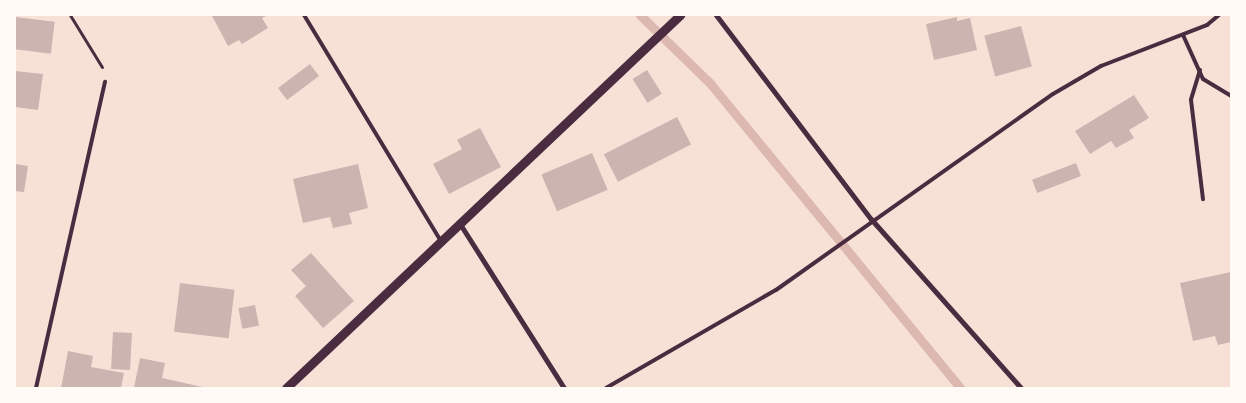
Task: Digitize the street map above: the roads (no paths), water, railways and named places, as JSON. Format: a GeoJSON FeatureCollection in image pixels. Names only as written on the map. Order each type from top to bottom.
{"type":"FeatureCollection","features":[{"type":"Feature","properties":{"kind":"street"},"geometry":{"type":"LineString","coordinates":[[716,15],[871,219],[1021,388]]}},
{"type":"Feature","properties":{"kind":"street"},"geometry":{"type":"LineString","coordinates":[[286,388],[442,242],[634,55],[676,18]]}},
{"type":"Feature","properties":{"kind":"street"},"geometry":{"type":"LineString","coordinates":[[460,224],[564,388]]}},
{"type":"Feature","properties":{"kind":"lane"},"geometry":{"type":"LineString","coordinates":[[304,15],[442,242]]}},
{"type":"Feature","properties":{"kind":"lane"},"geometry":{"type":"LineString","coordinates":[[606,388],[776,290],[871,219],[1053,94],[1139,49],[1183,35],[1219,15]]}},
{"type":"Feature","properties":{"kind":"lane"},"geometry":{"type":"LineString","coordinates":[[1183,35],[1204,79],[1231,96]]}},
{"type":"Feature","properties":{"kind":"lane"},"geometry":{"type":"LineString","coordinates":[[1200,70],[1190,100],[1202,199]]}},
{"type":"Feature","properties":{"kind":"lane"},"geometry":{"type":"LineString","coordinates":[[36,388],[105,82]]}},
{"type":"Feature","properties":{"kind":"waterway"},"geometry":{"type":"LineString","coordinates":[[640,15],[709,82],[960,388]]}}]}
